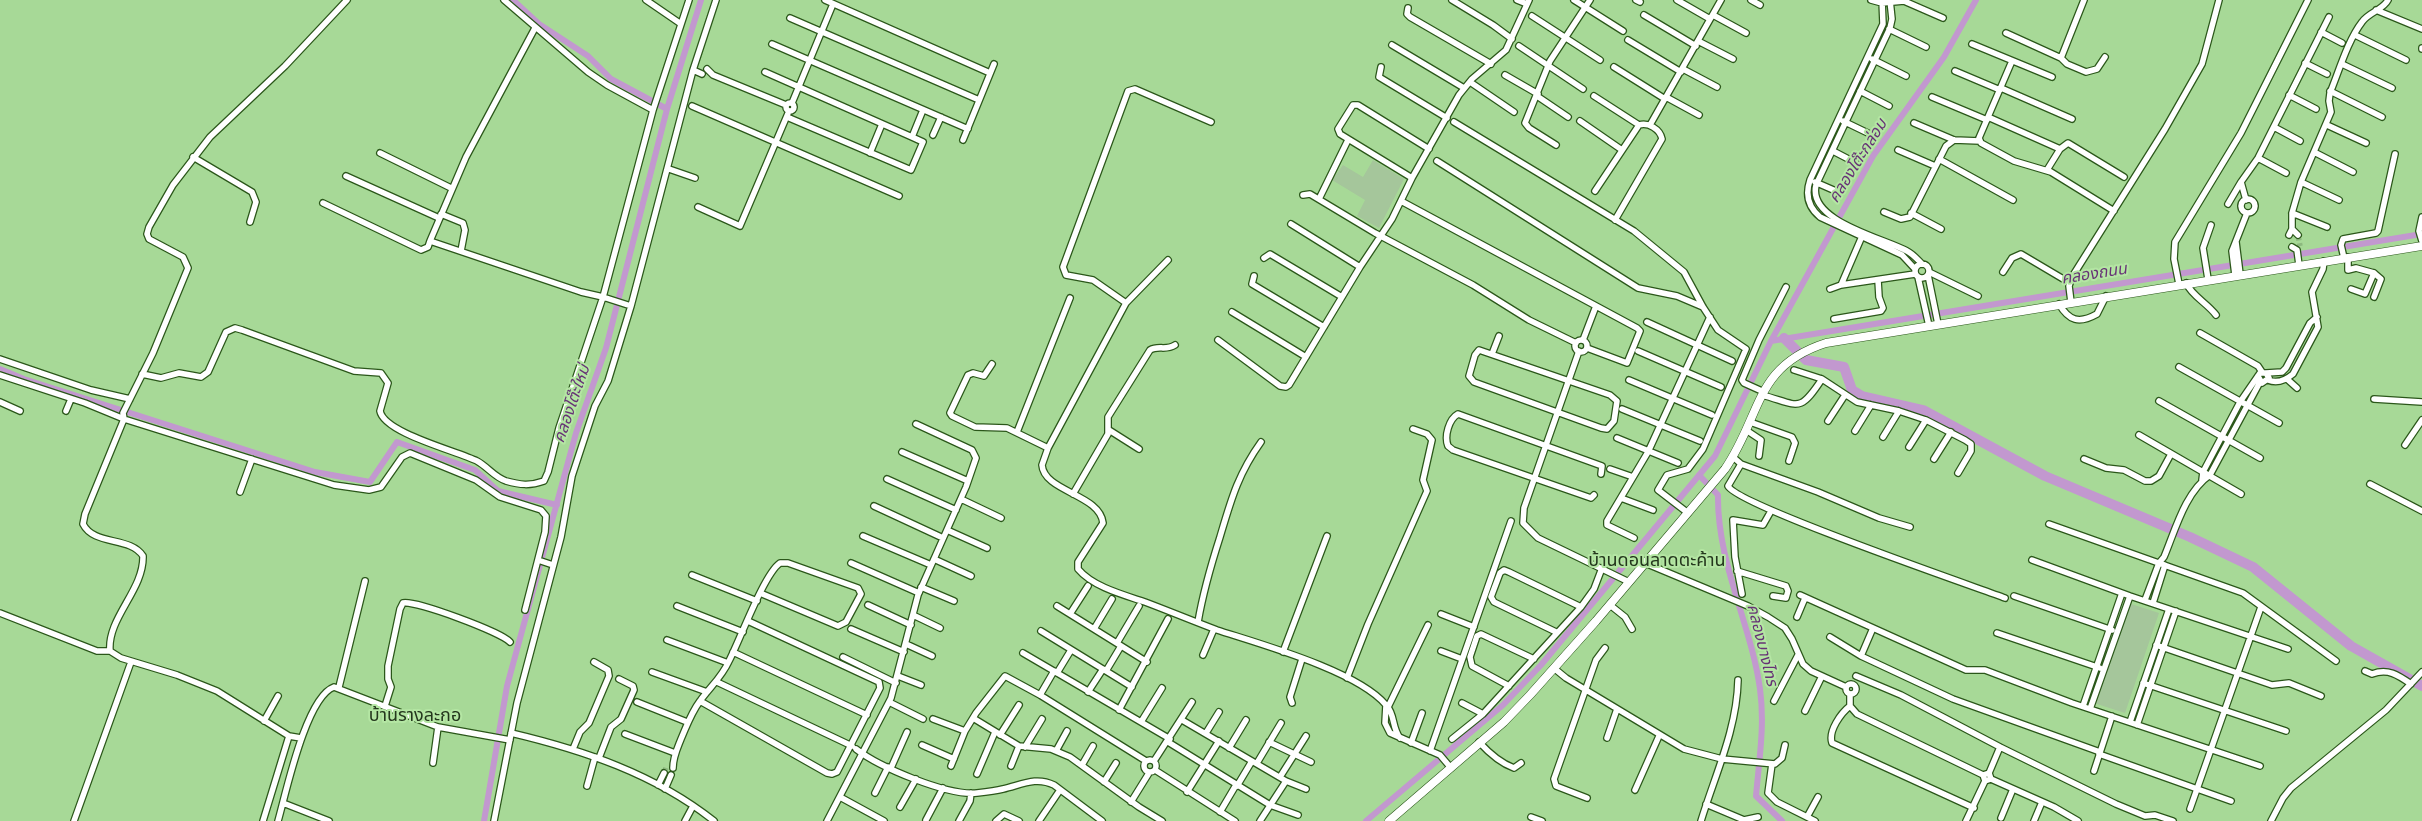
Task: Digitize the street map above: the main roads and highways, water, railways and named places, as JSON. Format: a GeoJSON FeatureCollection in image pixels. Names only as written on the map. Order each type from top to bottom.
{"type":"FeatureCollection","features":[{"type":"Feature","properties":{"kind":"waterway"},"geometry":{"type":"LineString","coordinates":[[513,0],[539,24],[588,56],[611,79],[667,109]]}},
{"type":"Feature","properties":{"kind":"waterway","name":"คลองโต๊ะใหม่"},"geometry":{"type":"LineString","coordinates":[[484,821],[507,686],[576,433],[606,348],[667,109],[701,0]]}},
{"type":"Feature","properties":{"kind":"waterway","name":"คลองโต๊ะกล่อม"},"geometry":{"type":"LineString","coordinates":[[1366,821],[1503,705],[1541,665],[1715,456],[1771,341],[1873,156],[1944,57],[1976,0]]}},
{"type":"Feature","properties":{"kind":"waterway","name":"คลองถนน"},"geometry":{"type":"LineString","coordinates":[[1771,341],[2422,234]]}},
{"type":"Feature","properties":{"kind":"waterway"},"geometry":{"type":"LineString","coordinates":[[1784,338],[1806,360],[1844,367],[1852,390],[1862,396],[1923,410],[2045,476],[2190,537],[2253,567],[2351,646],[2422,686]]}},
{"type":"Feature","properties":{"kind":"waterway"},"geometry":{"type":"LineString","coordinates":[[0,369],[24,379],[315,472],[370,482],[397,442],[475,470],[498,491],[557,505]]}},
{"type":"Feature","properties":{"kind":"waterway","name":"คลองบางไทร"},"geometry":{"type":"LineString","coordinates":[[1699,475],[1718,495],[1719,520],[1728,569],[1756,665],[1760,689],[1762,729],[1756,796],[1782,821]]}},
{"type":"Feature","properties":{"kind":"tunnel"},"geometry":{"type":"LineString","coordinates":[[2298,235],[2300,246]]}},
{"type":"Feature","properties":{"kind":"tunnel"},"geometry":{"type":"LineString","coordinates":[[664,773],[667,765]]}},
{"type":"Feature","properties":{"kind":"district","name":"บ้านดอนลาดตะค้าน"},"geometry":{"type":"Point","coordinates":[1657,561]}},
{"type":"Feature","properties":{"kind":"district","name":"บ้านรางละกอ"},"geometry":{"type":"Point","coordinates":[415,716]}}]}
